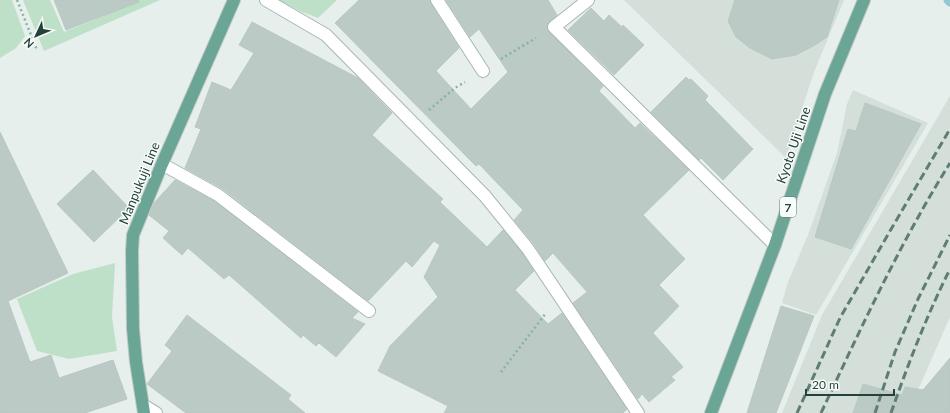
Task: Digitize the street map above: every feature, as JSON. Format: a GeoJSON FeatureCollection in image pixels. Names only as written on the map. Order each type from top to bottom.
{"type":"FeatureCollection","features":[{"type":"Feature","properties":{"kind":"main road","name":"Manpukuji Line"},"geometry":{"type":"LineString","coordinates":[[144,409],[133,329],[132,243],[139,220],[162,164],[234,0]]}},
{"type":"Feature","properties":{"kind":"main road","name":"Kyoto Uji Line"},"geometry":{"type":"LineString","coordinates":[[711,413],[775,245],[825,94],[864,0]]}},
{"type":"Feature","properties":{"kind":"street"},"geometry":{"type":"LineString","coordinates":[[266,0],[326,34],[485,196],[528,249],[638,413]]}},
{"type":"Feature","properties":{"kind":"street"},"geometry":{"type":"LineString","coordinates":[[437,0],[483,71]]}},
{"type":"Feature","properties":{"kind":"street"},"geometry":{"type":"LineString","coordinates":[[588,0],[554,28],[775,245]]}},
{"type":"Feature","properties":{"kind":"street"},"geometry":{"type":"LineString","coordinates":[[162,164],[218,195],[369,311]]}},
{"type":"Feature","properties":{"kind":"street"},"geometry":{"type":"LineString","coordinates":[[144,409],[156,413]]}},
{"type":"Feature","properties":{"kind":"path"},"geometry":{"type":"LineString","coordinates":[[17,0],[37,50]]}},
{"type":"Feature","properties":{"kind":"path"},"geometry":{"type":"LineString","coordinates":[[501,372],[559,295]]}},
{"type":"Feature","properties":{"kind":"shaded area"},"geometry":{"type":"Polygon","coordinates":[[[624,0],[844,0],[814,72],[786,158],[624,0]]]}},
{"type":"Feature","properties":{"kind":"shaded area"},"geometry":{"type":"Polygon","coordinates":[[[853,90],[928,123],[816,315],[782,303],[788,282],[808,235],[837,153],[847,104],[853,90]]]}},
{"type":"Feature","properties":{"kind":"shaded area"},"geometry":{"type":"Polygon","coordinates":[[[950,96],[950,317],[918,390],[911,413],[782,413],[822,315],[950,96]]]}},
{"type":"Feature","properties":{"kind":"green space"},"geometry":{"type":"Polygon","coordinates":[[[0,0],[12,0],[25,36],[16,48],[0,58],[0,0]]]}},
{"type":"Feature","properties":{"kind":"green space"},"geometry":{"type":"Polygon","coordinates":[[[23,0],[50,0],[64,32],[104,16],[100,0],[160,0],[44,51],[23,0]]]}},
{"type":"Feature","properties":{"kind":"green space"},"geometry":{"type":"Polygon","coordinates":[[[279,0],[337,0],[318,18],[279,0]]]}},
{"type":"Feature","properties":{"kind":"green space"},"geometry":{"type":"Polygon","coordinates":[[[115,263],[112,317],[117,351],[69,359],[37,351],[17,299],[73,274],[115,263]]]}},
{"type":"Feature","properties":{"kind":"building"},"geometry":{"type":"Polygon","coordinates":[[[54,0],[138,0],[139,2],[66,30],[54,0]]]}},
{"type":"Feature","properties":{"kind":"building"},"geometry":{"type":"Polygon","coordinates":[[[359,0],[430,0],[431,4],[459,48],[436,71],[471,109],[508,72],[479,29],[470,37],[446,0],[548,0],[557,15],[547,24],[549,32],[603,86],[599,91],[635,128],[640,123],[689,170],[643,215],[685,259],[659,285],[679,306],[653,333],[683,367],[671,377],[675,380],[649,402],[642,394],[638,399],[573,303],[587,292],[553,253],[545,261],[534,244],[514,220],[523,210],[479,164],[476,166],[335,23],[359,0]]]}},
{"type":"Feature","properties":{"kind":"building"},"geometry":{"type":"Polygon","coordinates":[[[735,0],[839,0],[827,37],[796,55],[772,59],[750,48],[736,37],[728,21],[735,0]]]}},
{"type":"Feature","properties":{"kind":"building"},"geometry":{"type":"Polygon","coordinates":[[[591,8],[604,21],[609,15],[622,27],[623,25],[644,45],[614,75],[568,30],[591,8]]]}},
{"type":"Feature","properties":{"kind":"building"},"geometry":{"type":"Polygon","coordinates":[[[252,22],[358,78],[392,113],[372,135],[443,199],[440,202],[487,247],[503,230],[522,253],[534,271],[515,290],[548,324],[562,313],[627,409],[623,413],[444,413],[448,406],[378,371],[390,346],[438,297],[424,277],[440,245],[434,241],[412,267],[406,261],[368,301],[223,189],[185,168],[201,129],[195,127],[212,82],[231,90],[254,53],[239,45],[252,22]]]}},
{"type":"Feature","properties":{"kind":"building"},"geometry":{"type":"Polygon","coordinates":[[[686,77],[689,80],[691,79],[708,96],[705,100],[753,149],[723,180],[701,158],[699,160],[651,112],[686,77]]]}},
{"type":"Feature","properties":{"kind":"building"},"geometry":{"type":"Polygon","coordinates":[[[865,103],[921,124],[851,249],[815,237],[848,129],[856,131],[865,103]]]}},
{"type":"Feature","properties":{"kind":"building"},"geometry":{"type":"Polygon","coordinates":[[[0,132],[68,273],[8,301],[30,362],[51,355],[59,378],[113,360],[127,399],[85,413],[0,413],[0,132]]]}},
{"type":"Feature","properties":{"kind":"building"},"geometry":{"type":"Polygon","coordinates":[[[93,170],[129,208],[94,242],[57,204],[93,170]]]}},
{"type":"Feature","properties":{"kind":"building"},"geometry":{"type":"Polygon","coordinates":[[[175,180],[214,201],[358,312],[352,318],[365,324],[336,357],[319,343],[316,346],[303,335],[301,338],[229,275],[224,279],[188,248],[182,255],[163,238],[169,231],[149,215],[154,203],[175,180]]]}},
{"type":"Feature","properties":{"kind":"building"},"geometry":{"type":"Polygon","coordinates":[[[781,306],[814,316],[776,413],[747,413],[781,306]]]}},
{"type":"Feature","properties":{"kind":"building"},"geometry":{"type":"Polygon","coordinates":[[[187,315],[291,395],[288,399],[305,413],[186,413],[147,384],[172,351],[165,345],[187,315]]]}},
{"type":"Feature","properties":{"kind":"building"},"geometry":{"type":"Polygon","coordinates":[[[950,358],[950,413],[853,413],[863,384],[902,395],[905,387],[923,390],[950,358]]]}},
{"type":"Feature","properties":{"kind":"railway"},"geometry":{"type":"LineString","coordinates":[[797,413],[840,318],[950,129]]}},
{"type":"Feature","properties":{"kind":"railway"},"geometry":{"type":"LineString","coordinates":[[821,413],[898,255],[914,224],[950,163]]}},
{"type":"Feature","properties":{"kind":"railway"},"geometry":{"type":"LineString","coordinates":[[875,413],[895,352],[918,299],[950,235]]}},
{"type":"Feature","properties":{"kind":"railway"},"geometry":{"type":"LineString","coordinates":[[891,413],[918,340],[950,269]]}}]}
